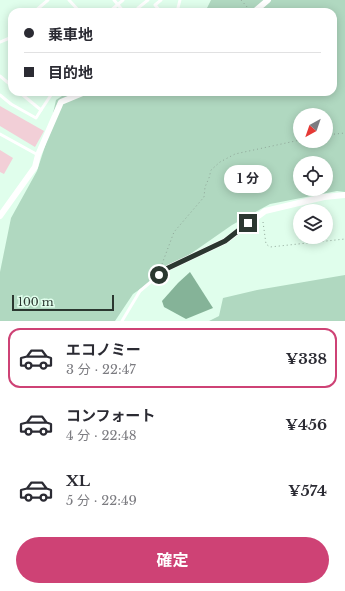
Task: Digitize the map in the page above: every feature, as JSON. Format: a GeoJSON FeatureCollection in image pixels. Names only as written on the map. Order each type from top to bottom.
{"type":"FeatureCollection","features":[{"type":"Feature","properties":{"kind":"street"},"geometry":{"type":"LineString","coordinates":[[258,8],[268,0]]}},
{"type":"Feature","properties":{"kind":"street"},"geometry":{"type":"LineString","coordinates":[[0,216],[35,167],[38,155],[61,102],[75,96]]}},
{"type":"Feature","properties":{"kind":"street"},"geometry":{"type":"LineString","coordinates":[[159,275],[168,268],[225,241],[260,214],[268,210],[324,197],[345,195]]}},
{"type":"Feature","properties":{"kind":"lane"},"geometry":{"type":"LineString","coordinates":[[39,8],[48,0]]}},
{"type":"Feature","properties":{"kind":"lane"},"geometry":{"type":"LineString","coordinates":[[69,0],[76,8]]}},
{"type":"Feature","properties":{"kind":"lane"},"geometry":{"type":"LineString","coordinates":[[114,0],[121,8]]}},
{"type":"Feature","properties":{"kind":"lane"},"geometry":{"type":"LineString","coordinates":[[114,8],[123,0]]}},
{"type":"Feature","properties":{"kind":"lane"},"geometry":{"type":"LineString","coordinates":[[138,8],[148,0]]}},
{"type":"Feature","properties":{"kind":"lane"},"geometry":{"type":"LineString","coordinates":[[158,8],[155,5],[161,0]]}},
{"type":"Feature","properties":{"kind":"lane"},"geometry":{"type":"LineString","coordinates":[[0,76],[8,83]]}},
{"type":"Feature","properties":{"kind":"lane"},"geometry":{"type":"LineString","coordinates":[[0,95],[11,104],[36,118],[50,96]]}},
{"type":"Feature","properties":{"kind":"lane"},"geometry":{"type":"LineString","coordinates":[[24,96],[41,110]]}},
{"type":"Feature","properties":{"kind":"lane"},"geometry":{"type":"LineString","coordinates":[[0,134],[38,155]]}},
{"type":"Feature","properties":{"kind":"lane"},"geometry":{"type":"LineString","coordinates":[[122,321],[140,291],[159,275]]}},
{"type":"Feature","properties":{"kind":"path"},"geometry":{"type":"LineString","coordinates":[[241,0],[249,8]]}},
{"type":"Feature","properties":{"kind":"path"},"geometry":{"type":"LineString","coordinates":[[333,134],[345,133]]}},
{"type":"Feature","properties":{"kind":"path"},"geometry":{"type":"LineString","coordinates":[[159,275],[174,232],[204,197],[204,187],[211,170],[228,156],[293,142]]}},
{"type":"Feature","properties":{"kind":"path"},"geometry":{"type":"LineString","coordinates":[[260,214],[266,244],[270,248],[345,239]]}},
{"type":"Feature","properties":{"kind":"shaded area"},"geometry":{"type":"Polygon","coordinates":[[[211,0],[345,0],[345,192],[333,192],[333,156],[293,156],[293,196],[311,196],[270,204],[232,225],[133,294],[115,321],[0,321],[0,272],[11,218],[37,171],[47,140],[56,100],[62,96],[337,96],[337,8],[207,8],[211,0]]]}},
{"type":"Feature","properties":{"kind":"shaded area"},"geometry":{"type":"Polygon","coordinates":[[[190,272],[213,308],[186,319],[164,307],[162,301],[190,272]]]}},
{"type":"Feature","properties":{"kind":"shaded area"},"geometry":{"type":"Polygon","coordinates":[[[345,275],[345,321],[209,321],[219,316],[223,298],[257,290],[345,275]]]}},
{"type":"Feature","properties":{"kind":"building"},"geometry":{"type":"Polygon","coordinates":[[[0,106],[44,131],[35,147],[0,126],[0,106]]]}},
{"type":"Feature","properties":{"kind":"building"},"geometry":{"type":"Polygon","coordinates":[[[0,150],[13,158],[4,174],[0,172],[0,150]]]}},
{"type":"Feature","properties":{"kind":"route"},"geometry":{"type":"LineString","coordinates":[[159,275],[168,268],[225,241],[248,223]]}}]}
